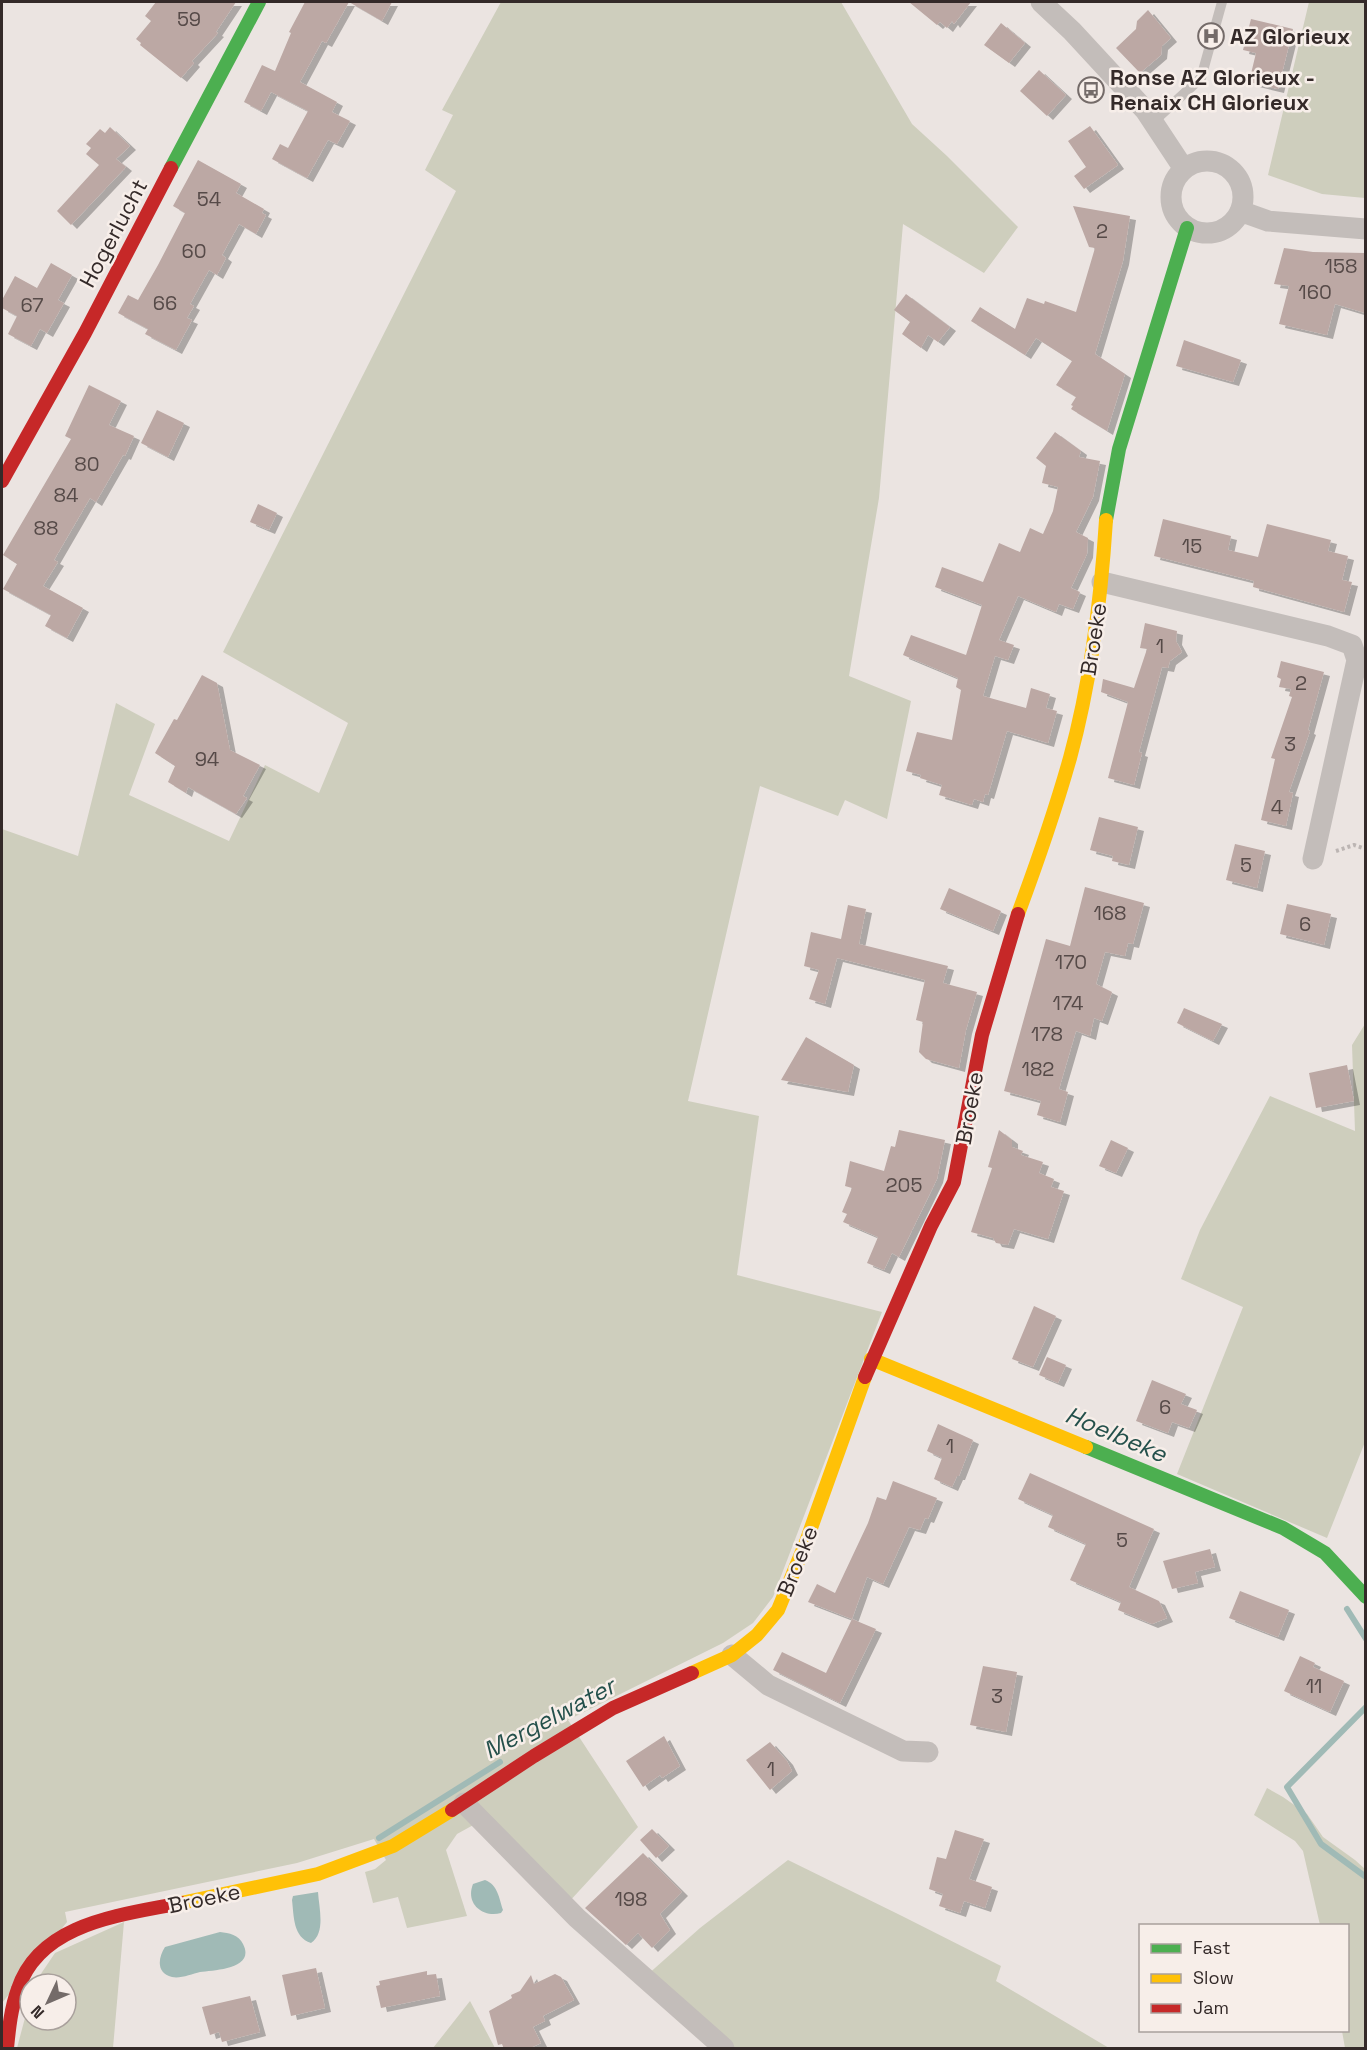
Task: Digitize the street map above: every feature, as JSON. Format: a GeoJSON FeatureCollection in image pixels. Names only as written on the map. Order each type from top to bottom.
{"type":"FeatureCollection","features":[{"type":"Feature","properties":{"kind":"street","name":"Hogerlucht"},"geometry":{"type":"LineString","coordinates":[[2,481],[86,333],[259,2]]}},
{"type":"Feature","properties":{"kind":"street"},"geometry":{"type":"LineString","coordinates":[[1041,2],[1072,31],[1136,100],[1184,169]]}},
{"type":"Feature","properties":{"kind":"street"},"geometry":{"type":"LineString","coordinates":[[1199,162],[1215,162],[1230,169],[1236,175],[1243,198],[1240,211],[1231,224],[1219,231],[1199,233],[1187,228],[1178,219],[1171,202],[1173,184],[1184,169],[1199,162]]}},
{"type":"Feature","properties":{"kind":"street"},"geometry":{"type":"LineString","coordinates":[[1240,211],[1268,221],[1365,229]]}},
{"type":"Feature","properties":{"kind":"street","name":"Broeke"},"geometry":{"type":"LineString","coordinates":[[6,2049],[11,2013],[18,1987],[37,1956],[63,1934],[108,1918],[318,1874],[393,1846],[464,1803],[534,1755],[613,1708],[732,1655],[757,1635],[778,1610],[806,1542],[871,1359],[931,1226],[954,1182],[982,1035],[1016,919],[1035,869],[1070,758],[1083,702],[1102,582],[1106,516],[1119,450],[1187,228]]}},
{"type":"Feature","properties":{"kind":"street"},"geometry":{"type":"LineString","coordinates":[[1102,582],[1328,636],[1352,645],[1357,660],[1313,859]]}},
{"type":"Feature","properties":{"kind":"street"},"geometry":{"type":"LineString","coordinates":[[871,1359],[1283,1528],[1325,1553],[1365,1597]]}},
{"type":"Feature","properties":{"kind":"street"},"geometry":{"type":"LineString","coordinates":[[732,1655],[768,1685],[903,1751],[928,1752]]}},
{"type":"Feature","properties":{"kind":"street"},"geometry":{"type":"LineString","coordinates":[[464,1803],[577,1918],[724,2049]]}},
{"type":"Feature","properties":{"kind":"lane"},"geometry":{"type":"LineString","coordinates":[[1153,122],[1201,78],[1222,2]]}},
{"type":"Feature","properties":{"kind":"path"},"geometry":{"type":"LineString","coordinates":[[1354,845],[1365,849]]}},
{"type":"Feature","properties":{"kind":"green space"},"geometry":{"type":"Polygon","coordinates":[[[501,2],[841,2],[912,124],[1018,227],[984,273],[903,224],[879,498],[849,676],[911,701],[887,819],[845,800],[838,816],[760,786],[688,1101],[759,1116],[737,1275],[882,1312],[773,1597],[753,1623],[723,1643],[568,1720],[638,1827],[567,1904],[486,1818],[457,1834],[446,1850],[467,1916],[407,1928],[398,1897],[373,1903],[365,1872],[375,1869],[386,1860],[374,1839],[297,1863],[65,1912],[67,1922],[27,1972],[18,1972],[18,1983],[2,2003],[2,829],[78,856],[116,703],[155,724],[129,795],[229,841],[265,765],[319,793],[348,723],[223,652],[456,191],[425,170],[453,115],[442,110],[501,2]]]}},
{"type":"Feature","properties":{"kind":"green space"},"geometry":{"type":"Polygon","coordinates":[[[1309,2],[1365,2],[1365,198],[1322,194],[1268,175],[1309,2]]]}},
{"type":"Feature","properties":{"kind":"green space"},"geometry":{"type":"Polygon","coordinates":[[[1365,1024],[1365,1442],[1327,1538],[1177,1474],[1243,1307],[1181,1279],[1200,1230],[1270,1096],[1355,1131],[1352,1045],[1365,1024]]]}},
{"type":"Feature","properties":{"kind":"green space"},"geometry":{"type":"Polygon","coordinates":[[[1267,1788],[1307,1814],[1323,1837],[1365,1869],[1365,2048],[1345,2048],[1342,2032],[1349,2032],[1349,1924],[1320,1924],[1303,1851],[1295,1841],[1254,1815],[1267,1788]]]}},
{"type":"Feature","properties":{"kind":"green space"},"geometry":{"type":"Polygon","coordinates":[[[788,1860],[1001,1966],[996,1981],[1109,2048],[734,2048],[646,1976],[700,1928],[788,1860]]]}},
{"type":"Feature","properties":{"kind":"green space"},"geometry":{"type":"Polygon","coordinates":[[[124,1922],[113,2048],[17,2048],[21,2032],[78,2032],[78,1972],[42,1972],[55,1953],[124,1922]]]}},
{"type":"Feature","properties":{"kind":"green space"},"geometry":{"type":"Polygon","coordinates":[[[470,2001],[495,2048],[433,2048],[470,2001]]]}},
{"type":"Feature","properties":{"kind":"water"},"geometry":{"type":"Polygon","coordinates":[[[485,1880],[493,1885],[497,1892],[503,1910],[501,1913],[482,1911],[477,1908],[471,1898],[473,1884],[485,1880]]]}},
{"type":"Feature","properties":{"kind":"water"},"geometry":{"type":"Polygon","coordinates":[[[318,1892],[320,1927],[316,1939],[311,1943],[305,1940],[298,1931],[292,1900],[293,1896],[318,1892]]]}},
{"type":"Feature","properties":{"kind":"water"},"geometry":{"type":"Polygon","coordinates":[[[220,1932],[239,1938],[243,1944],[244,1959],[239,1963],[232,1967],[179,1977],[167,1975],[161,1969],[160,1960],[165,1947],[220,1932]]]}},
{"type":"Feature","properties":{"kind":"building"},"geometry":{"type":"Polygon","coordinates":[[[156,2],[236,2],[216,32],[218,33],[192,61],[194,63],[181,78],[140,45],[141,43],[136,39],[151,21],[145,16],[156,2]]]}},
{"type":"Feature","properties":{"kind":"building"},"geometry":{"type":"Polygon","coordinates":[[[305,2],[349,2],[326,43],[322,41],[300,82],[337,102],[332,112],[350,121],[337,144],[328,140],[307,178],[272,159],[280,144],[288,148],[308,111],[271,92],[261,111],[244,102],[262,65],[275,71],[291,33],[289,32],[305,2]]]}},
{"type":"Feature","properties":{"kind":"building"},"geometry":{"type":"Polygon","coordinates":[[[349,2],[392,2],[382,21],[349,2]]]}},
{"type":"Feature","properties":{"kind":"building"},"geometry":{"type":"Polygon","coordinates":[[[909,2],[971,2],[954,24],[952,21],[947,28],[940,22],[937,25],[909,2]]]}},
{"type":"Feature","properties":{"kind":"building"},"geometry":{"type":"Polygon","coordinates":[[[1148,10],[1171,38],[1162,46],[1161,55],[1140,73],[1116,48],[1136,29],[1137,21],[1148,10]]]}},
{"type":"Feature","properties":{"kind":"building"},"geometry":{"type":"Polygon","coordinates":[[[1251,19],[1293,29],[1278,89],[1249,82],[1256,53],[1243,50],[1251,19]]]}},
{"type":"Feature","properties":{"kind":"building"},"geometry":{"type":"Polygon","coordinates":[[[1001,23],[1025,43],[1009,63],[984,45],[1001,23]]]}},
{"type":"Feature","properties":{"kind":"building"},"geometry":{"type":"Polygon","coordinates":[[[1039,70],[1066,95],[1047,116],[1020,91],[1039,70]]]}},
{"type":"Feature","properties":{"kind":"building"},"geometry":{"type":"Polygon","coordinates":[[[1090,126],[1118,165],[1084,189],[1074,176],[1086,167],[1068,141],[1090,126]]]}},
{"type":"Feature","properties":{"kind":"building"},"geometry":{"type":"Polygon","coordinates":[[[110,127],[130,146],[116,159],[126,167],[71,225],[57,211],[99,165],[86,154],[91,148],[86,144],[100,129],[105,133],[110,127]]]}},
{"type":"Feature","properties":{"kind":"building"},"geometry":{"type":"Polygon","coordinates":[[[198,160],[241,184],[236,193],[264,209],[262,213],[266,215],[256,234],[239,224],[222,255],[226,258],[217,275],[209,270],[190,304],[194,306],[187,318],[192,320],[176,350],[145,334],[148,329],[118,313],[128,295],[138,300],[158,265],[185,213],[173,206],[198,160]]]}},
{"type":"Feature","properties":{"kind":"building"},"geometry":{"type":"Polygon","coordinates":[[[1073,206],[1130,216],[1123,261],[1095,354],[1125,374],[1107,431],[1071,409],[1076,397],[1056,385],[1072,361],[1036,338],[1025,355],[971,321],[980,307],[1015,329],[1027,298],[1044,304],[1045,301],[1076,312],[1095,248],[1089,247],[1073,206]]]}},
{"type":"Feature","properties":{"kind":"building"},"geometry":{"type":"Polygon","coordinates":[[[1284,248],[1313,252],[1365,253],[1365,313],[1335,304],[1327,335],[1279,324],[1289,286],[1274,284],[1284,248]]]}},
{"type":"Feature","properties":{"kind":"building"},"geometry":{"type":"Polygon","coordinates":[[[51,263],[72,275],[58,300],[64,303],[47,333],[40,329],[31,346],[8,334],[17,316],[2,308],[2,300],[15,276],[37,288],[51,263]]]}},
{"type":"Feature","properties":{"kind":"building"},"geometry":{"type":"Polygon","coordinates":[[[906,294],[950,327],[938,342],[928,335],[921,348],[902,334],[910,322],[894,310],[906,294]]]}},
{"type":"Feature","properties":{"kind":"building"},"geometry":{"type":"Polygon","coordinates":[[[1184,340],[1241,360],[1233,382],[1176,366],[1184,340]]]}},
{"type":"Feature","properties":{"kind":"building"},"geometry":{"type":"Polygon","coordinates":[[[89,385],[121,401],[109,425],[134,436],[125,456],[123,455],[96,502],[90,498],[54,560],[58,562],[43,586],[83,608],[67,638],[45,626],[51,615],[3,589],[17,564],[3,555],[71,439],[65,436],[89,385]]]}},
{"type":"Feature","properties":{"kind":"building"},"geometry":{"type":"Polygon","coordinates":[[[157,410],[184,423],[168,457],[141,443],[157,410]]]}},
{"type":"Feature","properties":{"kind":"building"},"geometry":{"type":"Polygon","coordinates":[[[1055,432],[1081,451],[1079,457],[1100,461],[1093,497],[1076,532],[1088,538],[1087,554],[1071,588],[1080,592],[1073,609],[1059,604],[1056,612],[1018,596],[999,640],[1014,645],[1008,660],[995,656],[983,696],[1026,708],[1031,688],[1050,694],[1046,708],[1057,711],[1048,743],[1007,731],[988,795],[985,794],[983,802],[974,799],[972,805],[939,795],[942,785],[906,771],[917,732],[952,740],[961,690],[956,687],[958,678],[903,655],[911,635],[966,655],[982,605],[935,587],[942,567],[983,582],[999,543],[1020,552],[1030,528],[1043,534],[1053,511],[1058,487],[1042,483],[1046,466],[1036,458],[1055,432]]]}},
{"type":"Feature","properties":{"kind":"building"},"geometry":{"type":"Polygon","coordinates":[[[258,504],[277,513],[269,530],[250,522],[258,504]]]}},
{"type":"Feature","properties":{"kind":"building"},"geometry":{"type":"Polygon","coordinates":[[[1163,519],[1231,536],[1228,550],[1258,557],[1267,524],[1331,540],[1328,551],[1348,556],[1342,580],[1352,582],[1344,612],[1253,587],[1254,581],[1154,556],[1163,519]]]}},
{"type":"Feature","properties":{"kind":"building"},"geometry":{"type":"Polygon","coordinates":[[[1145,623],[1177,631],[1176,641],[1182,652],[1170,661],[1168,668],[1162,667],[1139,752],[1142,753],[1134,785],[1108,778],[1128,702],[1101,692],[1103,679],[1134,688],[1147,649],[1140,648],[1145,623]]]}},
{"type":"Feature","properties":{"kind":"building"},"geometry":{"type":"Polygon","coordinates":[[[1281,661],[1324,672],[1308,730],[1310,731],[1289,792],[1293,793],[1286,826],[1261,820],[1275,759],[1271,758],[1292,697],[1289,696],[1291,689],[1279,687],[1281,679],[1277,677],[1281,661]]]}},
{"type":"Feature","properties":{"kind":"building"},"geometry":{"type":"Polygon","coordinates":[[[202,675],[217,683],[230,750],[260,765],[243,796],[247,798],[236,814],[188,787],[186,793],[168,782],[175,766],[155,753],[174,719],[177,720],[202,675]]]}},
{"type":"Feature","properties":{"kind":"building"},"geometry":{"type":"Polygon","coordinates":[[[1099,817],[1138,827],[1129,865],[1112,861],[1113,856],[1090,850],[1099,817]]]}},
{"type":"Feature","properties":{"kind":"building"},"geometry":{"type":"Polygon","coordinates":[[[1235,844],[1265,851],[1257,888],[1226,880],[1235,844]]]}},
{"type":"Feature","properties":{"kind":"building"},"geometry":{"type":"Polygon","coordinates":[[[1085,887],[1144,903],[1133,944],[1128,943],[1125,956],[1105,952],[1096,984],[1112,992],[1102,1021],[1094,1018],[1090,1036],[1076,1031],[1059,1089],[1068,1092],[1060,1122],[1037,1115],[1041,1101],[1004,1091],[1046,939],[1070,946],[1085,887]]]}},
{"type":"Feature","properties":{"kind":"building"},"geometry":{"type":"Polygon","coordinates":[[[949,888],[1001,911],[993,931],[940,909],[949,888]]]}},
{"type":"Feature","properties":{"kind":"building"},"geometry":{"type":"Polygon","coordinates":[[[1287,904],[1331,914],[1324,945],[1280,934],[1287,904]]]}},
{"type":"Feature","properties":{"kind":"building"},"geometry":{"type":"Polygon","coordinates":[[[848,905],[866,909],[859,944],[948,966],[943,983],[977,992],[966,1030],[959,1068],[926,1059],[919,1052],[923,1022],[916,1020],[925,980],[837,958],[825,1004],[809,999],[819,970],[804,966],[811,932],[841,939],[848,905]]]}},
{"type":"Feature","properties":{"kind":"building"},"geometry":{"type":"Polygon","coordinates":[[[1184,1008],[1222,1024],[1213,1041],[1177,1023],[1184,1008]]]}},
{"type":"Feature","properties":{"kind":"building"},"geometry":{"type":"Polygon","coordinates":[[[806,1037],[854,1065],[848,1092],[781,1080],[806,1037]]]}},
{"type":"Feature","properties":{"kind":"building"},"geometry":{"type":"Polygon","coordinates":[[[1347,1065],[1354,1101],[1316,1108],[1309,1073],[1347,1065]]]}},
{"type":"Feature","properties":{"kind":"building"},"geometry":{"type":"Polygon","coordinates":[[[899,1130],[945,1140],[937,1179],[899,1257],[892,1253],[884,1270],[867,1263],[878,1237],[843,1222],[847,1214],[842,1212],[852,1188],[845,1186],[850,1161],[884,1171],[891,1146],[895,1147],[899,1130]]]}},
{"type":"Feature","properties":{"kind":"building"},"geometry":{"type":"Polygon","coordinates":[[[999,1130],[1012,1140],[1012,1147],[1023,1151],[1021,1155],[1043,1162],[1039,1173],[1054,1179],[1051,1187],[1064,1191],[1048,1239],[1014,1229],[1008,1245],[996,1243],[993,1238],[971,1232],[992,1168],[988,1167],[999,1130]]]}},
{"type":"Feature","properties":{"kind":"building"},"geometry":{"type":"Polygon","coordinates":[[[1111,1140],[1128,1148],[1116,1173],[1099,1166],[1111,1140]]]}},
{"type":"Feature","properties":{"kind":"building"},"geometry":{"type":"Polygon","coordinates":[[[1034,1306],[1056,1316],[1033,1367],[1012,1359],[1034,1306]]]}},
{"type":"Feature","properties":{"kind":"building"},"geometry":{"type":"Polygon","coordinates":[[[1047,1357],[1066,1365],[1058,1383],[1039,1375],[1047,1357]]]}},
{"type":"Feature","properties":{"kind":"building"},"geometry":{"type":"Polygon","coordinates":[[[1152,1380],[1186,1394],[1181,1404],[1197,1410],[1189,1428],[1172,1422],[1168,1433],[1136,1421],[1152,1380]]]}},
{"type":"Feature","properties":{"kind":"building"},"geometry":{"type":"Polygon","coordinates":[[[938,1424],[973,1440],[959,1476],[952,1487],[934,1479],[942,1458],[927,1451],[938,1424]]]}},
{"type":"Feature","properties":{"kind":"building"},"geometry":{"type":"Polygon","coordinates":[[[1030,1473],[1154,1529],[1129,1587],[1159,1601],[1167,1618],[1152,1624],[1118,1610],[1121,1602],[1070,1580],[1086,1544],[1048,1527],[1053,1515],[1018,1499],[1030,1473]]]}},
{"type":"Feature","properties":{"kind":"building"},"geometry":{"type":"Polygon","coordinates":[[[893,1481],[937,1498],[928,1519],[925,1518],[920,1530],[909,1527],[883,1584],[867,1577],[852,1619],[808,1602],[817,1584],[835,1593],[868,1523],[877,1497],[886,1500],[893,1481]]]}},
{"type":"Feature","properties":{"kind":"building"},"geometry":{"type":"Polygon","coordinates":[[[1210,1549],[1215,1567],[1195,1572],[1198,1583],[1172,1589],[1163,1561],[1210,1549]]]}},
{"type":"Feature","properties":{"kind":"building"},"geometry":{"type":"Polygon","coordinates":[[[1240,1591],[1289,1610],[1278,1637],[1229,1618],[1240,1591]]]}},
{"type":"Feature","properties":{"kind":"building"},"geometry":{"type":"Polygon","coordinates":[[[852,1619],[876,1629],[840,1703],[773,1670],[782,1652],[826,1673],[852,1619]]]}},
{"type":"Feature","properties":{"kind":"building"},"geometry":{"type":"Polygon","coordinates":[[[1300,1656],[1315,1663],[1313,1667],[1344,1681],[1330,1712],[1284,1691],[1300,1656]]]}},
{"type":"Feature","properties":{"kind":"building"},"geometry":{"type":"Polygon","coordinates":[[[983,1666],[1017,1672],[1006,1732],[970,1725],[983,1666]]]}},
{"type":"Feature","properties":{"kind":"building"},"geometry":{"type":"Polygon","coordinates":[[[664,1736],[680,1766],[662,1778],[660,1775],[643,1787],[626,1761],[664,1736]]]}},
{"type":"Feature","properties":{"kind":"building"},"geometry":{"type":"Polygon","coordinates":[[[770,1742],[787,1761],[792,1771],[770,1790],[746,1760],[770,1742]]]}},
{"type":"Feature","properties":{"kind":"building"},"geometry":{"type":"Polygon","coordinates":[[[652,1829],[669,1846],[656,1858],[640,1840],[652,1829]]]}},
{"type":"Feature","properties":{"kind":"building"},"geometry":{"type":"Polygon","coordinates":[[[955,1830],[984,1839],[969,1879],[992,1887],[985,1908],[964,1901],[960,1913],[939,1906],[943,1894],[929,1889],[937,1857],[946,1859],[955,1830]]]}},
{"type":"Feature","properties":{"kind":"building"},"geometry":{"type":"Polygon","coordinates":[[[643,1853],[682,1892],[660,1914],[670,1930],[652,1948],[638,1933],[626,1945],[585,1908],[643,1853]]]}},
{"type":"Feature","properties":{"kind":"building"},"geometry":{"type":"Polygon","coordinates":[[[316,1968],[325,2008],[291,2016],[282,1975],[316,1968]]]}},
{"type":"Feature","properties":{"kind":"building"},"geometry":{"type":"Polygon","coordinates":[[[427,1971],[427,1975],[436,1974],[440,1996],[381,2008],[376,1986],[380,1985],[379,1981],[427,1971]]]}},
{"type":"Feature","properties":{"kind":"building"},"geometry":{"type":"Polygon","coordinates":[[[555,1974],[561,1977],[574,2000],[543,2016],[545,2021],[533,2027],[541,2043],[528,2049],[504,2049],[502,2044],[498,2045],[489,2011],[512,1998],[511,1995],[520,1991],[531,1975],[534,1984],[555,1974]]]}},
{"type":"Feature","properties":{"kind":"building"},"geometry":{"type":"Polygon","coordinates":[[[250,1996],[260,2032],[222,2042],[219,2032],[210,2035],[202,2007],[250,1996]]]}},
{"type":"Feature","properties":{"kind":"waterway","name":"Hoelbeke"},"geometry":{"type":"LineString","coordinates":[[1347,1609],[1366,1639]]}},
{"type":"Feature","properties":{"kind":"waterway","name":"Hoelbeke"},"geometry":{"type":"LineString","coordinates":[[1366,1707],[1287,1787],[1321,1844],[1366,1877]]}},
{"type":"Feature","properties":{"kind":"waterway","name":"Mergelwater"},"geometry":{"type":"LineString","coordinates":[[379,1838],[500,1762]]}},
{"type":"Feature","properties":{"kind":"traffic: fast"},"geometry":{"type":"LineString","coordinates":[[171,168],[259,2]]}},
{"type":"Feature","properties":{"kind":"traffic: fast"},"geometry":{"type":"LineString","coordinates":[[1106,520],[1119,449],[1187,228]]}},
{"type":"Feature","properties":{"kind":"traffic: fast"},"geometry":{"type":"LineString","coordinates":[[1086,1447],[1283,1528],[1325,1553],[1366,1597]]}},
{"type":"Feature","properties":{"kind":"traffic: slow"},"geometry":{"type":"LineString","coordinates":[[1018,914],[1052,817],[1084,700],[1094,640],[1106,520]]}},
{"type":"Feature","properties":{"kind":"traffic: slow"},"geometry":{"type":"LineString","coordinates":[[871,1359],[1086,1447]]}},
{"type":"Feature","properties":{"kind":"traffic: slow"},"geometry":{"type":"LineString","coordinates":[[692,1673],[732,1655],[757,1635],[778,1610],[806,1542],[865,1377]]}},
{"type":"Feature","properties":{"kind":"traffic: slow"},"geometry":{"type":"LineString","coordinates":[[181,1903],[318,1874],[393,1846],[452,1810]]}},
{"type":"Feature","properties":{"kind":"traffic: jam"},"geometry":{"type":"LineString","coordinates":[[2,481],[85,333],[171,168]]}},
{"type":"Feature","properties":{"kind":"traffic: jam"},"geometry":{"type":"LineString","coordinates":[[865,1377],[931,1226],[954,1182],[982,1035],[1018,914]]}},
{"type":"Feature","properties":{"kind":"traffic: jam"},"geometry":{"type":"LineString","coordinates":[[452,1810],[613,1708],[692,1673]]}},
{"type":"Feature","properties":{"kind":"traffic: jam"},"geometry":{"type":"LineString","coordinates":[[7,2048],[12,2011],[18,1989],[29,1967],[45,1949],[86,1925],[134,1912],[181,1903]]}},
{"type":"Feature","properties":{"kind":"place","name":"AZ Glorieux"},"geometry":{"type":"Point","coordinates":[1211,36]}},
{"type":"Feature","properties":{"kind":"place","name":"Ronse AZ Glorieux - Renaix CH Glorieux"},"geometry":{"type":"Point","coordinates":[1091,90]}}]}
